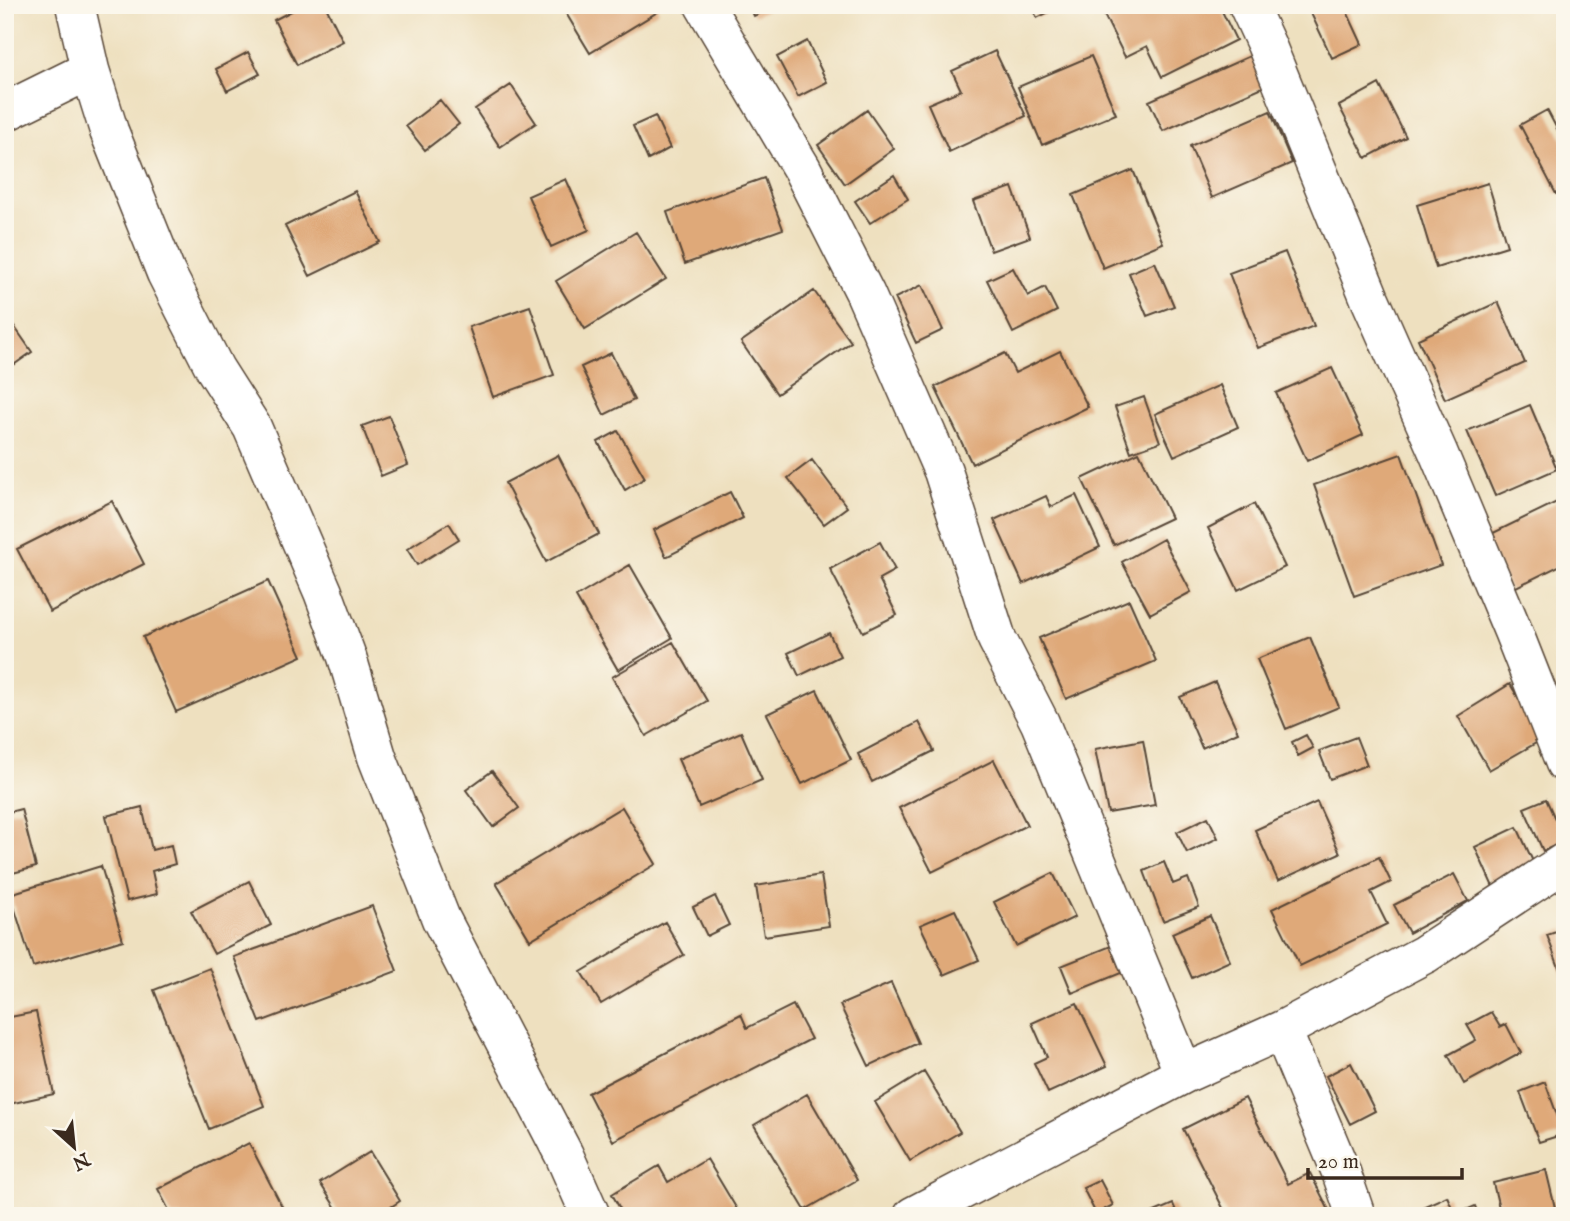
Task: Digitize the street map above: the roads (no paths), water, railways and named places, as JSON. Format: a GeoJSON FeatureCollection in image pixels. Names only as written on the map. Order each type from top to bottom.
{"type":"FeatureCollection","features":[{"type":"Feature","properties":{"kind":"street"},"geometry":{"type":"LineString","coordinates":[[75,5],[90,71],[109,131],[166,273],[215,369],[252,427],[323,592],[377,757],[441,919],[564,1156],[591,1216]]}},
{"type":"Feature","properties":{"kind":"street"},"geometry":{"type":"LineString","coordinates":[[704,5],[802,169],[865,293],[943,471],[997,639],[1040,723],[1185,1074]]}},
{"type":"Feature","properties":{"kind":"street"},"geometry":{"type":"LineString","coordinates":[[1248,5],[1370,299],[1513,631],[1565,763]]}},
{"type":"Feature","properties":{"kind":"street"},"geometry":{"type":"LineString","coordinates":[[5,112],[90,71]]}},
{"type":"Feature","properties":{"kind":"street"},"geometry":{"type":"LineString","coordinates":[[914,1216],[1185,1074],[1282,1030],[1425,954],[1565,862]]}},
{"type":"Feature","properties":{"kind":"street"},"geometry":{"type":"LineString","coordinates":[[1282,1030],[1341,1172],[1356,1216]]}}]}
